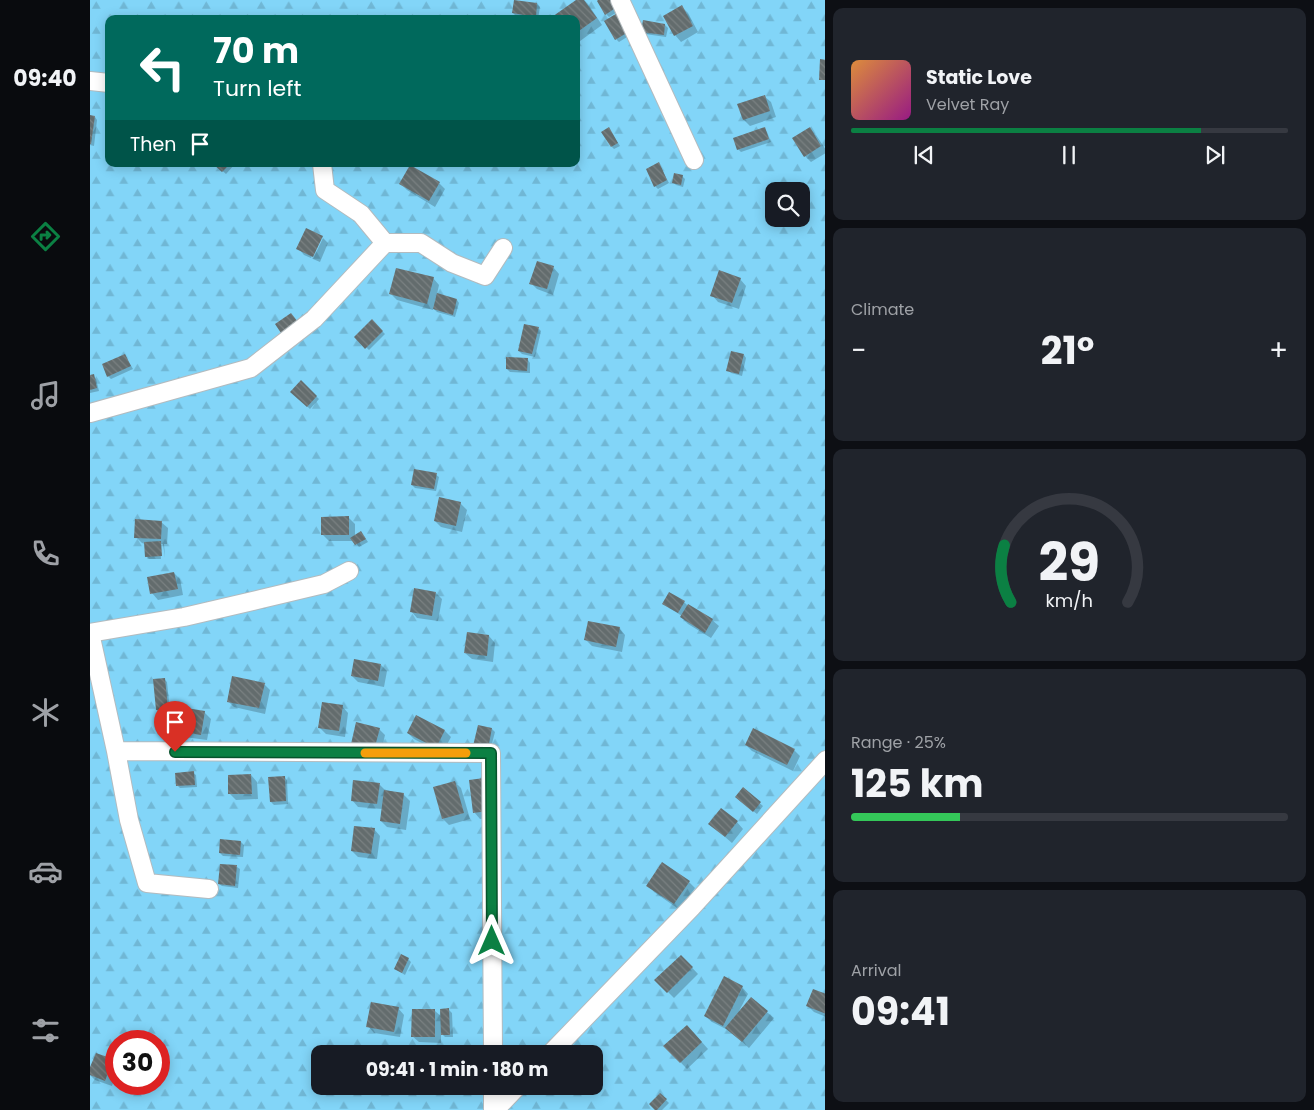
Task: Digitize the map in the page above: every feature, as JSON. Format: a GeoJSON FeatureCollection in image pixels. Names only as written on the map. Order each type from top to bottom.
{"type":"FeatureCollection","features":[{"type":"Feature","properties":{"kind":"street"},"geometry":{"type":"LineString","coordinates":[[620,0],[694,160]]}},
{"type":"Feature","properties":{"kind":"street"},"geometry":{"type":"LineString","coordinates":[[90,81],[105,83]]}},
{"type":"Feature","properties":{"kind":"street"},"geometry":{"type":"LineString","coordinates":[[322,167],[325,190],[362,214],[385,243]]}},
{"type":"Feature","properties":{"kind":"street"},"geometry":{"type":"LineString","coordinates":[[90,413],[251,368],[314,319],[385,243],[421,243],[452,262],[485,276],[503,248]]}},
{"type":"Feature","properties":{"kind":"street"},"geometry":{"type":"LineString","coordinates":[[209,890],[147,884],[130,820],[90,633],[184,617],[261,600],[324,584],[349,571]]}},
{"type":"Feature","properties":{"kind":"street"},"geometry":{"type":"LineString","coordinates":[[116,751],[491,753],[493,1045]]}},
{"type":"Feature","properties":{"kind":"street"},"geometry":{"type":"LineString","coordinates":[[559,1045],[692,907],[825,760]]}},
{"type":"Feature","properties":{"kind":"street"},"geometry":{"type":"LineString","coordinates":[[493,1095],[494,1110]]}},
{"type":"Feature","properties":{"kind":"street"},"geometry":{"type":"LineString","coordinates":[[494,1110],[509,1095]]}},
{"type":"Feature","properties":{"kind":"green space"},"geometry":{"type":"Polygon","coordinates":[[[90,0],[825,0],[825,1110],[90,1110],[90,0]]]}},
{"type":"Feature","properties":{"kind":"building"},"geometry":{"type":"Polygon","coordinates":[[[514,0],[537,3],[536,15],[512,13],[514,0]]]}},
{"type":"Feature","properties":{"kind":"building"},"geometry":{"type":"Polygon","coordinates":[[[576,0],[584,0],[597,18],[580,30],[580,15],[555,15],[576,0]]]}},
{"type":"Feature","properties":{"kind":"building"},"geometry":{"type":"Polygon","coordinates":[[[598,0],[613,0],[617,7],[605,15],[598,0]]]}},
{"type":"Feature","properties":{"kind":"building"},"geometry":{"type":"Polygon","coordinates":[[[682,5],[693,26],[674,36],[663,16],[682,5]]]}},
{"type":"Feature","properties":{"kind":"building"},"geometry":{"type":"Polygon","coordinates":[[[619,12],[630,31],[615,40],[604,21],[619,12]]]}},
{"type":"Feature","properties":{"kind":"building"},"geometry":{"type":"Polygon","coordinates":[[[643,20],[665,24],[664,35],[641,32],[643,20]]]}},
{"type":"Feature","properties":{"kind":"building"},"geometry":{"type":"Polygon","coordinates":[[[820,59],[825,60],[825,80],[819,80],[820,59]]]}},
{"type":"Feature","properties":{"kind":"building"},"geometry":{"type":"Polygon","coordinates":[[[765,95],[770,111],[743,120],[737,104],[765,95]]]}},
{"type":"Feature","properties":{"kind":"building"},"geometry":{"type":"Polygon","coordinates":[[[90,115],[95,116],[91,144],[90,144],[90,115]]]}},
{"type":"Feature","properties":{"kind":"building"},"geometry":{"type":"Polygon","coordinates":[[[609,127],[618,143],[611,147],[601,132],[609,127]]]}},
{"type":"Feature","properties":{"kind":"building"},"geometry":{"type":"Polygon","coordinates":[[[765,127],[769,139],[737,150],[733,138],[765,127]]]}},
{"type":"Feature","properties":{"kind":"building"},"geometry":{"type":"Polygon","coordinates":[[[810,127],[821,146],[804,157],[792,138],[810,127]]]}},
{"type":"Feature","properties":{"kind":"building"},"geometry":{"type":"Polygon","coordinates":[[[659,162],[667,180],[654,187],[646,169],[659,162]]]}},
{"type":"Feature","properties":{"kind":"building"},"geometry":{"type":"Polygon","coordinates":[[[216,167],[227,167],[222,172],[216,167]]]}},
{"type":"Feature","properties":{"kind":"building"},"geometry":{"type":"Polygon","coordinates":[[[409,167],[414,167],[440,182],[429,201],[399,184],[409,167]]]}},
{"type":"Feature","properties":{"kind":"building"},"geometry":{"type":"Polygon","coordinates":[[[674,173],[683,175],[681,185],[672,183],[674,173]]]}},
{"type":"Feature","properties":{"kind":"building"},"geometry":{"type":"Polygon","coordinates":[[[306,228],[323,236],[313,257],[296,249],[306,228]]]}},
{"type":"Feature","properties":{"kind":"building"},"geometry":{"type":"Polygon","coordinates":[[[537,261],[554,266],[547,289],[529,284],[537,261]]]}},
{"type":"Feature","properties":{"kind":"building"},"geometry":{"type":"Polygon","coordinates":[[[396,268],[434,277],[427,304],[389,294],[396,268]]]}},
{"type":"Feature","properties":{"kind":"building"},"geometry":{"type":"Polygon","coordinates":[[[719,270],[741,278],[732,303],[710,296],[719,270]]]}},
{"type":"Feature","properties":{"kind":"building"},"geometry":{"type":"Polygon","coordinates":[[[437,293],[457,299],[453,315],[433,309],[437,293]]]}},
{"type":"Feature","properties":{"kind":"building"},"geometry":{"type":"Polygon","coordinates":[[[291,313],[298,322],[281,333],[275,324],[291,313]]]}},
{"type":"Feature","properties":{"kind":"building"},"geometry":{"type":"Polygon","coordinates":[[[372,319],[383,331],[365,349],[354,337],[372,319]]]}},
{"type":"Feature","properties":{"kind":"building"},"geometry":{"type":"Polygon","coordinates":[[[524,324],[539,327],[532,354],[518,351],[524,324]]]}},
{"type":"Feature","properties":{"kind":"building"},"geometry":{"type":"Polygon","coordinates":[[[731,351],[744,354],[739,374],[726,371],[731,351]]]}},
{"type":"Feature","properties":{"kind":"building"},"geometry":{"type":"Polygon","coordinates":[[[125,354],[131,366],[107,377],[102,364],[125,354]]]}},
{"type":"Feature","properties":{"kind":"building"},"geometry":{"type":"Polygon","coordinates":[[[506,357],[528,358],[527,371],[506,369],[506,357]]]}},
{"type":"Feature","properties":{"kind":"building"},"geometry":{"type":"Polygon","coordinates":[[[94,374],[97,388],[90,390],[90,375],[94,374]]]}},
{"type":"Feature","properties":{"kind":"building"},"geometry":{"type":"Polygon","coordinates":[[[301,380],[317,396],[307,407],[290,392],[301,380]]]}},
{"type":"Feature","properties":{"kind":"building"},"geometry":{"type":"Polygon","coordinates":[[[414,469],[437,473],[434,489],[411,485],[414,469]]]}},
{"type":"Feature","properties":{"kind":"building"},"geometry":{"type":"Polygon","coordinates":[[[439,497],[461,502],[456,526],[434,521],[439,497]]]}},
{"type":"Feature","properties":{"kind":"building"},"geometry":{"type":"Polygon","coordinates":[[[349,516],[349,535],[321,535],[321,517],[349,516]]]}},
{"type":"Feature","properties":{"kind":"building"},"geometry":{"type":"Polygon","coordinates":[[[135,519],[162,521],[161,539],[134,538],[135,519]]]}},
{"type":"Feature","properties":{"kind":"building"},"geometry":{"type":"Polygon","coordinates":[[[361,531],[366,539],[355,545],[350,538],[361,531]]]}},
{"type":"Feature","properties":{"kind":"building"},"geometry":{"type":"Polygon","coordinates":[[[161,541],[162,556],[145,557],[144,542],[161,541]]]}},
{"type":"Feature","properties":{"kind":"building"},"geometry":{"type":"Polygon","coordinates":[[[174,572],[178,589],[150,594],[147,577],[174,572]]]}},
{"type":"Feature","properties":{"kind":"building"},"geometry":{"type":"Polygon","coordinates":[[[414,588],[436,592],[432,616],[410,612],[414,588]]]}},
{"type":"Feature","properties":{"kind":"building"},"geometry":{"type":"Polygon","coordinates":[[[669,592],[685,601],[678,613],[662,604],[669,592]]]}},
{"type":"Feature","properties":{"kind":"building"},"geometry":{"type":"Polygon","coordinates":[[[688,604],[713,619],[705,633],[680,617],[688,604]]]}},
{"type":"Feature","properties":{"kind":"building"},"geometry":{"type":"Polygon","coordinates":[[[588,621],[620,627],[616,647],[584,640],[588,621]]]}},
{"type":"Feature","properties":{"kind":"building"},"geometry":{"type":"Polygon","coordinates":[[[467,632],[489,635],[487,656],[464,653],[467,632]]]}},
{"type":"Feature","properties":{"kind":"building"},"geometry":{"type":"Polygon","coordinates":[[[354,659],[381,664],[378,681],[351,676],[354,659]]]}},
{"type":"Feature","properties":{"kind":"building"},"geometry":{"type":"Polygon","coordinates":[[[232,676],[265,683],[259,708],[227,702],[232,676]]]}},
{"type":"Feature","properties":{"kind":"building"},"geometry":{"type":"Polygon","coordinates":[[[165,678],[168,709],[156,710],[153,679],[165,678]]]}},
{"type":"Feature","properties":{"kind":"building"},"geometry":{"type":"Polygon","coordinates":[[[322,702],[343,705],[339,731],[318,728],[322,702]]]}},
{"type":"Feature","properties":{"kind":"building"},"geometry":{"type":"Polygon","coordinates":[[[180,707],[205,711],[201,735],[176,731],[180,707]]]}},
{"type":"Feature","properties":{"kind":"building"},"geometry":{"type":"Polygon","coordinates":[[[416,715],[445,730],[436,748],[407,733],[416,715]]]}},
{"type":"Feature","properties":{"kind":"building"},"geometry":{"type":"Polygon","coordinates":[[[356,722],[380,728],[374,750],[351,744],[356,722]]]}},
{"type":"Feature","properties":{"kind":"building"},"geometry":{"type":"Polygon","coordinates":[[[478,725],[492,728],[488,749],[473,746],[478,725]]]}},
{"type":"Feature","properties":{"kind":"building"},"geometry":{"type":"Polygon","coordinates":[[[753,728],[795,749],[787,765],[745,745],[753,728]]]}},
{"type":"Feature","properties":{"kind":"building"},"geometry":{"type":"Polygon","coordinates":[[[194,771],[195,785],[176,786],[175,773],[194,771]]]}},
{"type":"Feature","properties":{"kind":"building"},"geometry":{"type":"Polygon","coordinates":[[[251,774],[252,794],[228,794],[228,775],[251,774]]]}},
{"type":"Feature","properties":{"kind":"building"},"geometry":{"type":"Polygon","coordinates":[[[285,776],[286,801],[270,802],[268,777],[285,776]]]}},
{"type":"Feature","properties":{"kind":"building"},"geometry":{"type":"Polygon","coordinates":[[[484,778],[488,811],[473,813],[469,780],[484,778]]]}},
{"type":"Feature","properties":{"kind":"building"},"geometry":{"type":"Polygon","coordinates":[[[353,780],[380,783],[377,804],[351,801],[353,780]]]}},
{"type":"Feature","properties":{"kind":"building"},"geometry":{"type":"Polygon","coordinates":[[[455,781],[464,813],[442,819],[433,787],[455,781]]]}},
{"type":"Feature","properties":{"kind":"building"},"geometry":{"type":"Polygon","coordinates":[[[743,787],[761,802],[753,812],[735,797],[743,787]]]}},
{"type":"Feature","properties":{"kind":"building"},"geometry":{"type":"Polygon","coordinates":[[[384,790],[404,793],[400,824],[380,821],[384,790]]]}},
{"type":"Feature","properties":{"kind":"building"},"geometry":{"type":"Polygon","coordinates":[[[721,808],[738,821],[725,837],[708,824],[721,808]]]}},
{"type":"Feature","properties":{"kind":"building"},"geometry":{"type":"Polygon","coordinates":[[[354,826],[375,828],[371,854],[351,851],[354,826]]]}},
{"type":"Feature","properties":{"kind":"building"},"geometry":{"type":"Polygon","coordinates":[[[220,839],[241,841],[240,855],[219,853],[220,839]]]}},
{"type":"Feature","properties":{"kind":"building"},"geometry":{"type":"Polygon","coordinates":[[[662,862],[690,881],[674,904],[646,886],[662,862]]]}},
{"type":"Feature","properties":{"kind":"building"},"geometry":{"type":"Polygon","coordinates":[[[220,864],[237,865],[235,886],[218,884],[220,864]]]}},
{"type":"Feature","properties":{"kind":"building"},"geometry":{"type":"Polygon","coordinates":[[[401,954],[409,958],[402,973],[394,969],[401,954]]]}},
{"type":"Feature","properties":{"kind":"building"},"geometry":{"type":"Polygon","coordinates":[[[681,955],[693,967],[667,993],[654,980],[681,955]]]}},
{"type":"Feature","properties":{"kind":"building"},"geometry":{"type":"Polygon","coordinates":[[[724,976],[743,986],[723,1026],[704,1016],[724,976]]]}},
{"type":"Feature","properties":{"kind":"building"},"geometry":{"type":"Polygon","coordinates":[[[813,989],[825,994],[825,1014],[806,1006],[813,989]]]}},
{"type":"Feature","properties":{"kind":"building"},"geometry":{"type":"Polygon","coordinates":[[[751,997],[768,1011],[742,1042],[725,1028],[751,997]]]}},
{"type":"Feature","properties":{"kind":"building"},"geometry":{"type":"Polygon","coordinates":[[[371,1002],[399,1007],[394,1032],[366,1027],[371,1002]]]}},
{"type":"Feature","properties":{"kind":"building"},"geometry":{"type":"Polygon","coordinates":[[[449,1008],[450,1035],[441,1035],[440,1009],[449,1008]]]}},
{"type":"Feature","properties":{"kind":"building"},"geometry":{"type":"Polygon","coordinates":[[[412,1009],[435,1009],[435,1037],[411,1037],[412,1009]]]}},
{"type":"Feature","properties":{"kind":"building"},"geometry":{"type":"Polygon","coordinates":[[[687,1025],[702,1042],[680,1063],[663,1046],[687,1025]]]}},
{"type":"Feature","properties":{"kind":"building"},"geometry":{"type":"Polygon","coordinates":[[[96,1053],[105,1056],[105,1081],[90,1075],[90,1067],[96,1053]]]}},
{"type":"Feature","properties":{"kind":"building"},"geometry":{"type":"Polygon","coordinates":[[[660,1093],[667,1099],[655,1110],[649,1104],[660,1093]]]}},
{"type":"Feature","properties":{"kind":"slow traffic"},"geometry":{"type":"LineString","coordinates":[[365,753],[466,753]]}},
{"type":"Feature","properties":{"kind":"route"},"geometry":{"type":"LineString","coordinates":[[175,752],[491,753],[492,941]]}}]}
